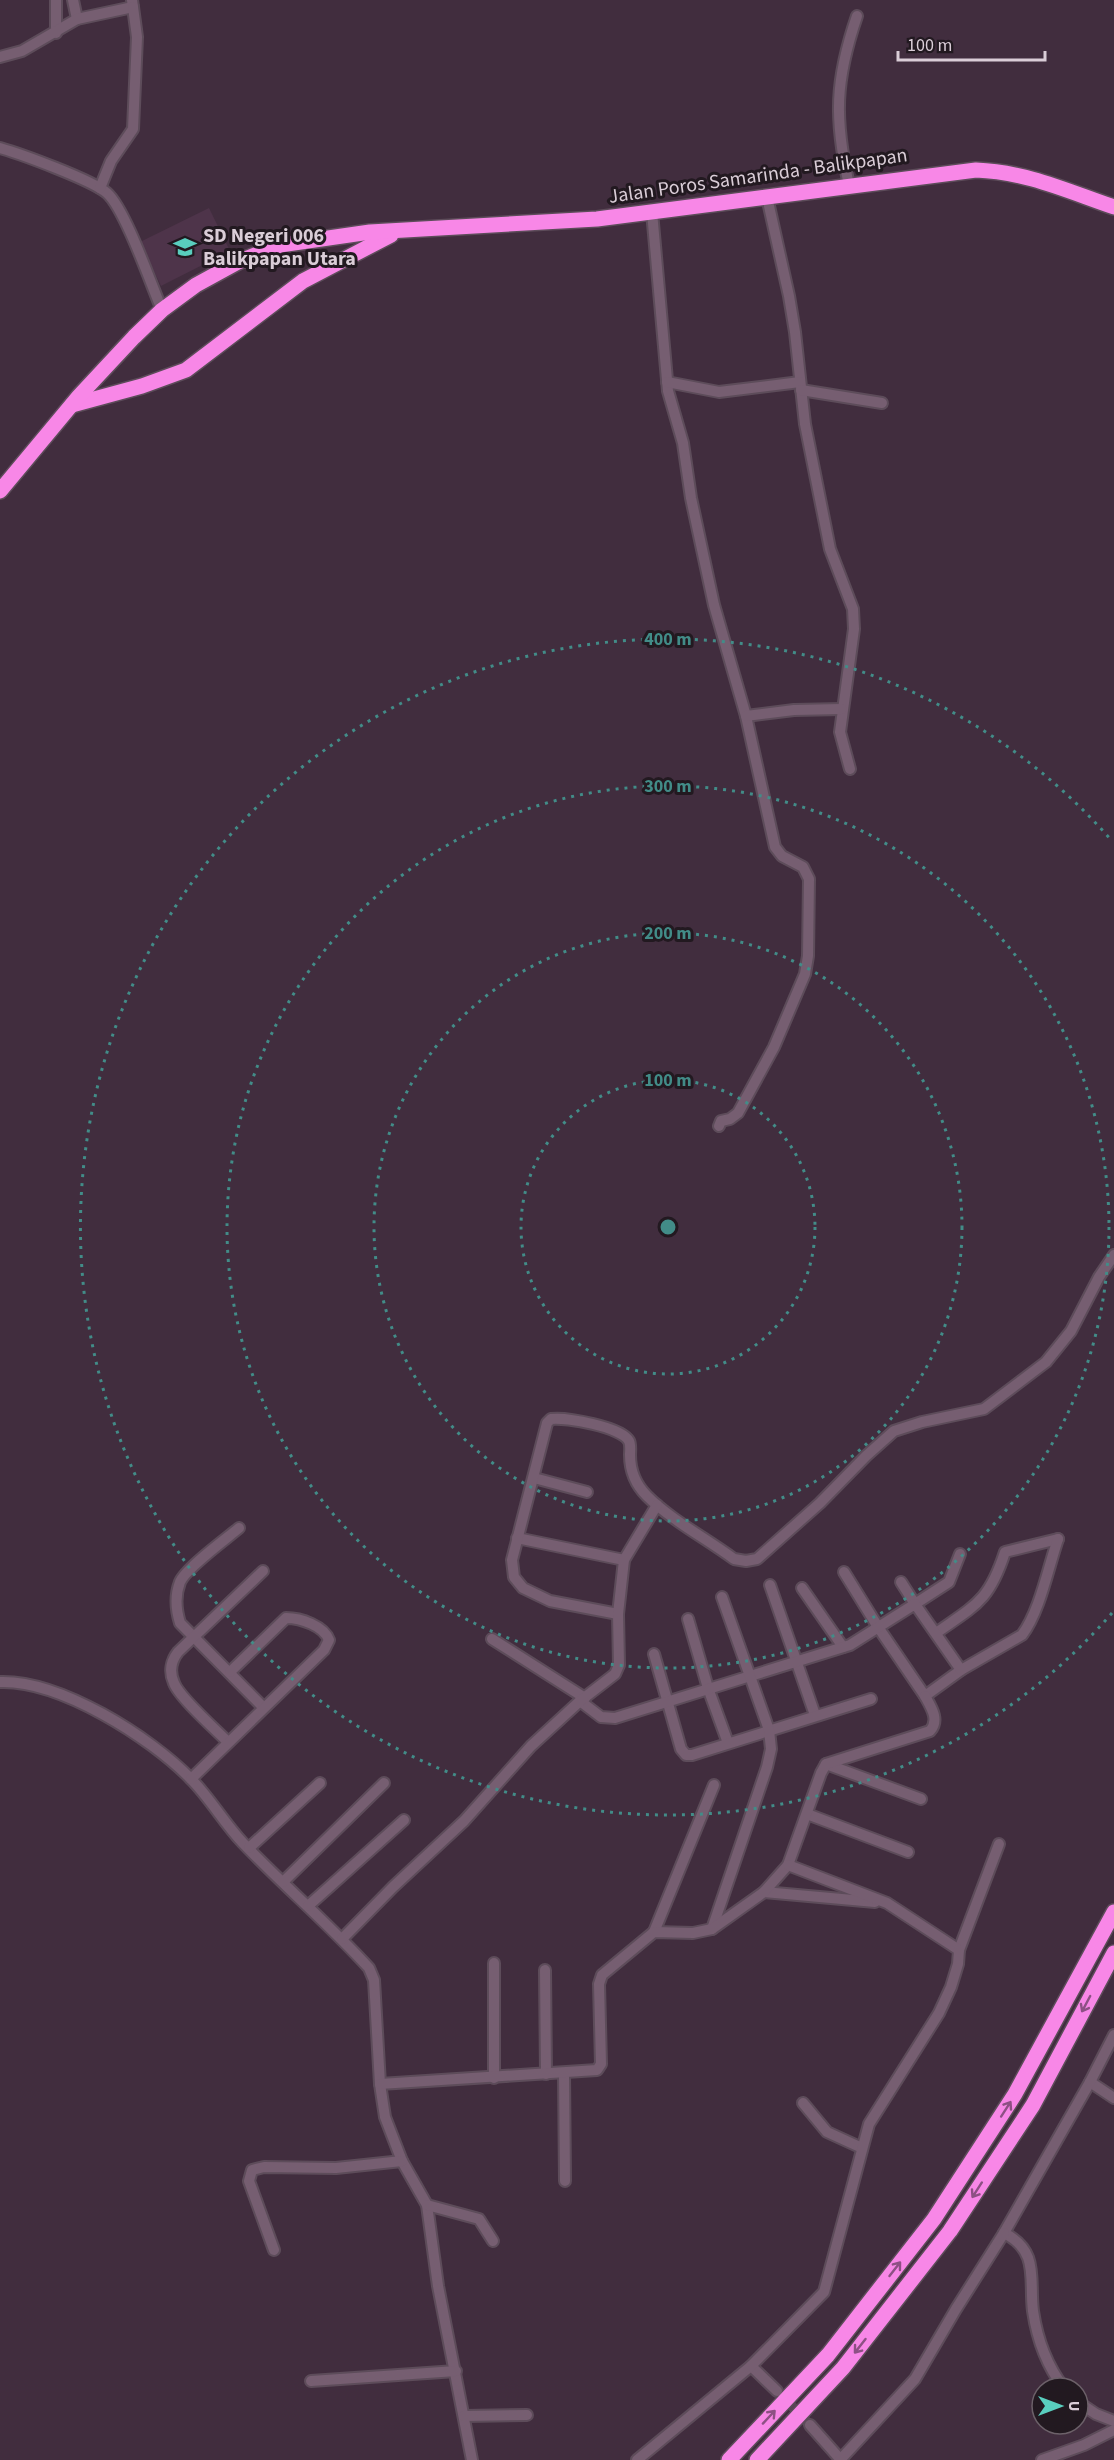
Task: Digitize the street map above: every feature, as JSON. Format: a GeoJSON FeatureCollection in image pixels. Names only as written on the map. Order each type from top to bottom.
{"type":"FeatureCollection","features":[{"type":"Feature","properties":{"kind":"highway","name":"Jalan Poros Samarinda - Balikpapan"},"geometry":{"type":"LineString","coordinates":[[0,491],[72,405],[162,310],[196,285],[238,262],[270,249],[325,238],[402,230],[547,224],[951,172],[999,171],[1053,184],[1114,207]]}},
{"type":"Feature","properties":{"kind":"highway","name":"Jalan Poros Samarinda - Balikpapan"},"geometry":{"type":"LineString","coordinates":[[72,405],[142,386],[186,370],[303,281],[402,230]]}},
{"type":"Feature","properties":{"kind":"highway"},"geometry":{"type":"LineString","coordinates":[[729,2460],[828,2355],[934,2219],[1015,2094],[1114,1912]]}},
{"type":"Feature","properties":{"kind":"highway"},"geometry":{"type":"LineString","coordinates":[[757,2460],[843,2368],[950,2231],[1033,2105],[1114,1953]]}},
{"type":"Feature","properties":{"kind":"street"},"geometry":{"type":"LineString","coordinates":[[56,0],[56,33]]}},
{"type":"Feature","properties":{"kind":"street"},"geometry":{"type":"LineString","coordinates":[[73,0],[77,19]]}},
{"type":"Feature","properties":{"kind":"street"},"geometry":{"type":"LineString","coordinates":[[0,57],[22,51],[77,19],[133,3],[137,37],[133,129],[111,160],[100,189]]}},
{"type":"Feature","properties":{"kind":"street"},"geometry":{"type":"LineString","coordinates":[[849,185],[839,140],[838,92],[843,62],[857,16]]}},
{"type":"Feature","properties":{"kind":"street"},"geometry":{"type":"LineString","coordinates":[[0,148],[100,189],[109,195],[119,210],[162,310]]}},
{"type":"Feature","properties":{"kind":"street"},"geometry":{"type":"LineString","coordinates":[[767,197],[795,332],[808,441],[831,549],[847,591],[854,619],[840,732],[842,748],[850,769]]}},
{"type":"Feature","properties":{"kind":"street"},"geometry":{"type":"LineString","coordinates":[[652,212],[667,382],[671,407],[683,443],[691,498],[714,605],[746,716],[775,847],[782,856],[803,867],[809,879],[809,942],[806,974],[774,1047],[738,1113],[722,1121],[719,1126]]}},
{"type":"Feature","properties":{"kind":"street"},"geometry":{"type":"LineString","coordinates":[[667,382],[719,392],[801,386],[882,403]]}},
{"type":"Feature","properties":{"kind":"street"},"geometry":{"type":"LineString","coordinates":[[746,716],[794,710],[842,709]]}},
{"type":"Feature","properties":{"kind":"street"},"geometry":{"type":"LineString","coordinates":[[618,1614],[550,1601],[523,1588],[514,1577],[512,1560],[517,1538],[547,1423],[551,1419],[565,1418],[611,1429],[628,1439],[630,1466],[634,1478],[640,1488],[657,1505],[734,1558],[746,1561],[757,1559],[820,1503],[894,1431],[984,1408],[1046,1362],[1071,1331],[1099,1277],[1114,1255]]}},
{"type":"Feature","properties":{"kind":"street"},"geometry":{"type":"LineString","coordinates":[[534,1478],[587,1492]]}},
{"type":"Feature","properties":{"kind":"street"},"geometry":{"type":"LineString","coordinates":[[342,1939],[393,1887],[464,1821],[531,1746],[582,1699],[609,1681],[619,1665],[618,1614],[624,1560],[657,1505]]}},
{"type":"Feature","properties":{"kind":"street"},"geometry":{"type":"LineString","coordinates":[[239,1528],[184,1575],[180,1582],[176,1606],[177,1615],[180,1623],[194,1638],[263,1707]]}},
{"type":"Feature","properties":{"kind":"street"},"geometry":{"type":"LineString","coordinates":[[517,1538],[624,1560]]}},
{"type":"Feature","properties":{"kind":"street"},"geometry":{"type":"LineString","coordinates":[[925,1696],[962,1670],[1022,1635],[1034,1611],[1058,1539],[1005,1552],[997,1575],[984,1596],[936,1633]]}},
{"type":"Feature","properties":{"kind":"street"},"geometry":{"type":"LineString","coordinates":[[492,1639],[582,1699],[604,1719],[615,1718],[860,1640],[949,1582],[960,1554]]}},
{"type":"Feature","properties":{"kind":"street"},"geometry":{"type":"LineString","coordinates":[[228,1742],[175,1686],[171,1676],[173,1659],[263,1571]]}},
{"type":"Feature","properties":{"kind":"street"},"geometry":{"type":"LineString","coordinates":[[654,1932],[693,1933],[712,1929],[764,1892],[788,1865],[822,1769],[826,1764],[930,1731],[934,1727],[935,1720],[925,1696],[844,1572]]}},
{"type":"Feature","properties":{"kind":"street"},"geometry":{"type":"LineString","coordinates":[[901,1582],[962,1670]]}},
{"type":"Feature","properties":{"kind":"street"},"geometry":{"type":"LineString","coordinates":[[770,1585],[815,1715]]}},
{"type":"Feature","properties":{"kind":"street"},"geometry":{"type":"LineString","coordinates":[[802,1588],[843,1647]]}},
{"type":"Feature","properties":{"kind":"street"},"geometry":{"type":"LineString","coordinates":[[712,1929],[767,1767],[771,1749],[769,1730],[722,1597]]}},
{"type":"Feature","properties":{"kind":"street"},"geometry":{"type":"LineString","coordinates":[[191,1779],[324,1650],[328,1645],[327,1635],[308,1623],[286,1618],[230,1672]]}},
{"type":"Feature","properties":{"kind":"street"},"geometry":{"type":"LineString","coordinates":[[687,1619],[728,1743]]}},
{"type":"Feature","properties":{"kind":"street"},"geometry":{"type":"LineString","coordinates":[[654,1654],[666,1701],[683,1752],[692,1755],[815,1715],[871,1700]]}},
{"type":"Feature","properties":{"kind":"street"},"geometry":{"type":"LineString","coordinates":[[0,1683],[39,1687],[90,1707],[155,1749],[191,1779],[249,1848],[369,1968],[374,1980],[384,2117],[402,2161],[427,2205],[438,2286],[472,2460]]}},
{"type":"Feature","properties":{"kind":"street"},"geometry":{"type":"LineString","coordinates":[[826,1764],[921,1799]]}},
{"type":"Feature","properties":{"kind":"street"},"geometry":{"type":"LineString","coordinates":[[249,1848],[320,1783]]}},
{"type":"Feature","properties":{"kind":"street"},"geometry":{"type":"LineString","coordinates":[[283,1882],[384,1783]]}},
{"type":"Feature","properties":{"kind":"street"},"geometry":{"type":"LineString","coordinates":[[380,2084],[594,2072],[600,2067],[599,1979],[654,1932],[714,1785]]}},
{"type":"Feature","properties":{"kind":"street"},"geometry":{"type":"LineString","coordinates":[[807,1814],[908,1852]]}},
{"type":"Feature","properties":{"kind":"street"},"geometry":{"type":"LineString","coordinates":[[308,1906],[404,1820]]}},
{"type":"Feature","properties":{"kind":"street"},"geometry":{"type":"LineString","coordinates":[[637,2460],[751,2366],[824,2292],[870,2124],[939,2013],[953,1979],[959,1950],[999,1844]]}},
{"type":"Feature","properties":{"kind":"street"},"geometry":{"type":"LineString","coordinates":[[788,1865],[887,1903],[959,1950]]}},
{"type":"Feature","properties":{"kind":"street"},"geometry":{"type":"LineString","coordinates":[[764,1892],[887,1903]]}},
{"type":"Feature","properties":{"kind":"street"},"geometry":{"type":"LineString","coordinates":[[494,1963],[494,2078]]}},
{"type":"Feature","properties":{"kind":"street"},"geometry":{"type":"LineString","coordinates":[[545,1970],[546,2074]]}},
{"type":"Feature","properties":{"kind":"street"},"geometry":{"type":"LineString","coordinates":[[810,2425],[840,2460],[915,2379],[956,2309],[1005,2233],[1114,2035]]}},
{"type":"Feature","properties":{"kind":"street"},"geometry":{"type":"LineString","coordinates":[[564,2073],[565,2181]]}},
{"type":"Feature","properties":{"kind":"street"},"geometry":{"type":"LineString","coordinates":[[1090,2082],[1114,2098]]}},
{"type":"Feature","properties":{"kind":"street"},"geometry":{"type":"LineString","coordinates":[[803,2103],[827,2132],[862,2148]]}},
{"type":"Feature","properties":{"kind":"street"},"geometry":{"type":"LineString","coordinates":[[274,2250],[249,2181],[252,2170],[336,2168],[402,2161]]}},
{"type":"Feature","properties":{"kind":"street"},"geometry":{"type":"LineString","coordinates":[[427,2205],[479,2220],[493,2241]]}},
{"type":"Feature","properties":{"kind":"street"},"geometry":{"type":"LineString","coordinates":[[1005,2233],[1013,2237],[1032,2268],[1033,2309],[1037,2328],[1055,2376]]}},
{"type":"Feature","properties":{"kind":"street"},"geometry":{"type":"LineString","coordinates":[[751,2366],[777,2391]]}},
{"type":"Feature","properties":{"kind":"street"},"geometry":{"type":"LineString","coordinates":[[311,2380],[456,2371]]}},
{"type":"Feature","properties":{"kind":"street"},"geometry":{"type":"LineString","coordinates":[[1090,2410],[1114,2421]]}},
{"type":"Feature","properties":{"kind":"street"},"geometry":{"type":"LineString","coordinates":[[464,2416],[527,2415]]}},
{"type":"Feature","properties":{"kind":"street"},"geometry":{"type":"LineString","coordinates":[[1042,2460],[1084,2445],[1114,2430]]}},
{"type":"Feature","properties":{"kind":"shaded area","name":"SD Negeri 006 Balikpapan Utara"},"geometry":{"type":"Polygon","coordinates":[[[209,208],[230,251],[161,286],[140,242],[209,208]]]}},
{"type":"Feature","properties":{"kind":"tunnel"},"geometry":{"type":"LineString","coordinates":[[781,2395],[810,2425]]}},
{"type":"Feature","properties":{"kind":"place","name":"SD Negeri 006 Balikpapan Utara"},"geometry":{"type":"Point","coordinates":[185,247]}}]}
